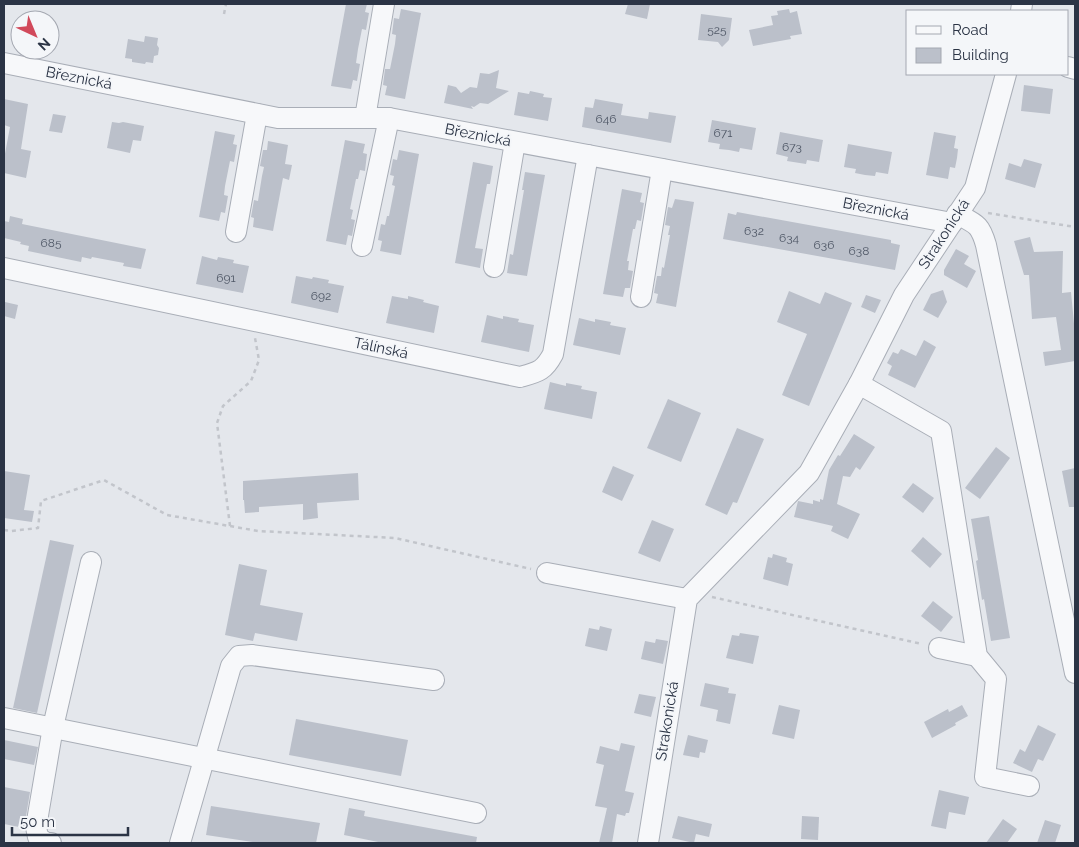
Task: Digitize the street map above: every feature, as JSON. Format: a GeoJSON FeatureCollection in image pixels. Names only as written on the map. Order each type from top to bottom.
{"type":"FeatureCollection","features":[{"type":"Feature","properties":{"kind":"street"},"geometry":{"type":"LineString","coordinates":[[365,118],[384,4]]}},
{"type":"Feature","properties":{"kind":"street","name":"Březnická"},"geometry":{"type":"LineString","coordinates":[[4,63],[278,118],[389,118],[662,169],[957,215]]}},
{"type":"Feature","properties":{"kind":"street","name":"Strakonická"},"geometry":{"type":"LineString","coordinates":[[648,843],[687,598],[809,473],[859,384],[904,295],[974,188],[1006,75]]}},
{"type":"Feature","properties":{"kind":"street"},"geometry":{"type":"LineString","coordinates":[[236,232],[257,114]]}},
{"type":"Feature","properties":{"kind":"street"},"geometry":{"type":"LineString","coordinates":[[362,246],[389,118]]}},
{"type":"Feature","properties":{"kind":"street"},"geometry":{"type":"LineString","coordinates":[[494,267],[515,142]]}},
{"type":"Feature","properties":{"kind":"street","name":"Tálínská"},"geometry":{"type":"LineString","coordinates":[[4,268],[520,377],[536,372],[547,365],[553,354],[588,155]]}},
{"type":"Feature","properties":{"kind":"street"},"geometry":{"type":"LineString","coordinates":[[641,297],[662,169]]}},
{"type":"Feature","properties":{"kind":"street"},"geometry":{"type":"LineString","coordinates":[[957,215],[976,225],[982,231],[986,246],[1075,673]]}},
{"type":"Feature","properties":{"kind":"street"},"geometry":{"type":"LineString","coordinates":[[859,384],[941,431],[977,656],[996,679],[985,777],[1029,786]]}},
{"type":"Feature","properties":{"kind":"street"},"geometry":{"type":"LineString","coordinates":[[51,843],[46,843],[38,837],[36,827],[53,728],[91,562]]}},
{"type":"Feature","properties":{"kind":"street"},"geometry":{"type":"LineString","coordinates":[[548,572],[687,598]]}},
{"type":"Feature","properties":{"kind":"street"},"geometry":{"type":"LineString","coordinates":[[940,648],[977,656]]}},
{"type":"Feature","properties":{"kind":"street"},"geometry":{"type":"LineString","coordinates":[[180,843],[231,666],[239,656],[252,655],[434,680]]}},
{"type":"Feature","properties":{"kind":"street"},"geometry":{"type":"LineString","coordinates":[[4,718],[476,812]]}},
{"type":"Feature","properties":{"kind":"path"},"geometry":{"type":"LineString","coordinates":[[224,14],[226,4]]}},
{"type":"Feature","properties":{"kind":"path"},"geometry":{"type":"LineString","coordinates":[[957,215],[1075,227]]}},
{"type":"Feature","properties":{"kind":"path"},"geometry":{"type":"LineString","coordinates":[[230,526],[217,423],[222,406],[251,381],[259,360],[256,340],[246,319]]}},
{"type":"Feature","properties":{"kind":"path"},"geometry":{"type":"LineString","coordinates":[[4,530],[11,532],[38,528],[41,501],[104,480],[168,515],[258,530],[395,538],[548,572]]}},
{"type":"Feature","properties":{"kind":"path"},"geometry":{"type":"LineString","coordinates":[[687,598],[702,595],[940,648]]}},
{"type":"Feature","properties":{"kind":"building"},"geometry":{"type":"Polygon","coordinates":[[[346,4],[367,4],[365,12],[369,13],[366,30],[362,29],[358,49],[356,63],[360,64],[357,81],[353,80],[351,89],[331,86],[346,4]]]}},
{"type":"Feature","properties":{"kind":"building"},"geometry":{"type":"Polygon","coordinates":[[[628,4],[650,4],[647,19],[625,14],[628,4]]]}},
{"type":"Feature","properties":{"kind":"building"},"geometry":{"type":"Polygon","coordinates":[[[401,9],[421,13],[405,99],[385,95],[387,86],[383,85],[385,69],[390,69],[395,44],[396,35],[392,34],[394,18],[399,19],[401,9]]]}},
{"type":"Feature","properties":{"kind":"building"},"geometry":{"type":"Polygon","coordinates":[[[789,9],[790,13],[797,11],[802,34],[790,36],[791,39],[753,46],[749,30],[773,25],[771,16],[778,15],[777,11],[789,9]]]}},
{"type":"Feature","properties":{"kind":"building"},"geometry":{"type":"Polygon","coordinates":[[[701,14],[732,18],[729,40],[722,47],[718,42],[698,40],[701,14]]]}},
{"type":"Feature","properties":{"kind":"building"},"geometry":{"type":"Polygon","coordinates":[[[145,36],[158,38],[158,55],[154,56],[153,63],[132,62],[132,59],[125,58],[128,39],[144,42],[145,36]]]}},
{"type":"Feature","properties":{"kind":"building"},"geometry":{"type":"Polygon","coordinates":[[[499,70],[496,88],[509,91],[488,104],[480,103],[474,107],[471,106],[473,109],[444,103],[448,85],[456,87],[461,93],[470,87],[477,88],[480,73],[489,74],[499,70]]]}},
{"type":"Feature","properties":{"kind":"building"},"geometry":{"type":"Polygon","coordinates":[[[1024,85],[1053,89],[1050,114],[1021,111],[1024,85]]]}},
{"type":"Feature","properties":{"kind":"building"},"geometry":{"type":"Polygon","coordinates":[[[530,91],[544,94],[543,97],[552,98],[548,121],[514,115],[518,92],[529,94],[530,91]]]}},
{"type":"Feature","properties":{"kind":"building"},"geometry":{"type":"Polygon","coordinates":[[[4,99],[28,104],[21,149],[31,151],[26,178],[4,173],[4,159],[10,127],[4,125],[4,99]]]}},
{"type":"Feature","properties":{"kind":"building"},"geometry":{"type":"Polygon","coordinates":[[[595,99],[623,104],[621,115],[648,119],[649,112],[676,116],[671,143],[582,127],[585,107],[593,108],[595,99]]]}},
{"type":"Feature","properties":{"kind":"building"},"geometry":{"type":"Polygon","coordinates":[[[53,114],[66,116],[62,133],[49,131],[53,114]]]}},
{"type":"Feature","properties":{"kind":"building"},"geometry":{"type":"Polygon","coordinates":[[[712,120],[756,128],[752,150],[740,148],[739,152],[719,149],[720,144],[708,142],[712,120]]]}},
{"type":"Feature","properties":{"kind":"building"},"geometry":{"type":"Polygon","coordinates":[[[112,122],[144,126],[141,141],[133,140],[130,153],[107,148],[112,122]]]}},
{"type":"Feature","properties":{"kind":"building"},"geometry":{"type":"Polygon","coordinates":[[[215,131],[235,135],[233,144],[237,145],[234,162],[230,161],[225,186],[224,195],[228,196],[225,213],[221,212],[219,221],[199,217],[215,131]]]}},
{"type":"Feature","properties":{"kind":"building"},"geometry":{"type":"Polygon","coordinates":[[[780,132],[823,140],[819,162],[807,160],[806,164],[787,161],[788,157],[776,154],[780,132]]]}},
{"type":"Feature","properties":{"kind":"building"},"geometry":{"type":"Polygon","coordinates":[[[934,132],[956,136],[954,148],[958,149],[957,158],[955,168],[950,167],[948,179],[926,175],[934,132]]]}},
{"type":"Feature","properties":{"kind":"building"},"geometry":{"type":"Polygon","coordinates":[[[345,140],[365,144],[363,153],[367,154],[365,171],[360,170],[358,179],[356,179],[350,209],[353,210],[351,219],[355,220],[352,236],[348,235],[346,245],[326,241],[345,140]]]}},
{"type":"Feature","properties":{"kind":"building"},"geometry":{"type":"Polygon","coordinates":[[[268,141],[288,145],[285,164],[292,165],[289,180],[283,178],[273,231],[253,227],[254,218],[251,217],[254,200],[258,201],[264,167],[260,166],[263,150],[267,150],[268,141]]]}},
{"type":"Feature","properties":{"kind":"building"},"geometry":{"type":"Polygon","coordinates":[[[848,144],[892,152],[888,174],[876,172],[875,176],[865,175],[855,173],[856,169],[844,167],[848,144]]]}},
{"type":"Feature","properties":{"kind":"building"},"geometry":{"type":"Polygon","coordinates":[[[399,150],[419,154],[401,255],[380,251],[382,241],[378,240],[381,224],[385,225],[387,216],[389,216],[395,186],[392,185],[394,176],[390,175],[393,159],[397,160],[399,150]]]}},
{"type":"Feature","properties":{"kind":"building"},"geometry":{"type":"Polygon","coordinates":[[[1024,159],[1042,164],[1035,188],[1005,179],[1009,163],[1021,167],[1024,159]]]}},
{"type":"Feature","properties":{"kind":"building"},"geometry":{"type":"Polygon","coordinates":[[[473,162],[493,166],[490,184],[487,184],[475,248],[483,249],[480,268],[455,263],[473,162]]]}},
{"type":"Feature","properties":{"kind":"building"},"geometry":{"type":"Polygon","coordinates":[[[525,172],[545,175],[527,276],[507,273],[510,254],[513,255],[524,190],[522,190],[525,172]]]}},
{"type":"Feature","properties":{"kind":"building"},"geometry":{"type":"Polygon","coordinates":[[[622,189],[642,193],[640,202],[644,203],[641,221],[637,220],[635,229],[633,229],[627,261],[629,261],[628,270],[633,271],[630,288],[625,288],[623,297],[603,294],[622,189]]]}},
{"type":"Feature","properties":{"kind":"building"},"geometry":{"type":"Polygon","coordinates":[[[675,199],[694,202],[676,307],[656,303],[658,294],[654,293],[657,276],[661,276],[662,267],[664,268],[670,235],[668,235],[670,226],[665,225],[668,207],[672,208],[675,199]]]}},
{"type":"Feature","properties":{"kind":"building"},"geometry":{"type":"Polygon","coordinates":[[[737,212],[891,240],[891,243],[900,245],[895,270],[723,239],[728,213],[736,215],[737,212]]]}},
{"type":"Feature","properties":{"kind":"building"},"geometry":{"type":"Polygon","coordinates":[[[10,216],[23,219],[22,224],[146,249],[141,269],[123,266],[124,263],[92,257],[91,259],[82,257],[81,262],[28,251],[29,246],[4,238],[4,221],[9,222],[10,216]]]}},
{"type":"Feature","properties":{"kind":"building"},"geometry":{"type":"Polygon","coordinates":[[[1030,237],[1034,252],[1063,251],[1062,293],[1071,292],[1075,334],[1075,361],[1045,366],[1043,352],[1061,350],[1056,317],[1032,319],[1029,275],[1024,275],[1014,241],[1030,237]]]}},
{"type":"Feature","properties":{"kind":"building"},"geometry":{"type":"Polygon","coordinates":[[[956,249],[969,256],[964,264],[976,271],[967,288],[944,275],[944,270],[956,249]]]}},
{"type":"Feature","properties":{"kind":"building"},"geometry":{"type":"Polygon","coordinates":[[[202,256],[217,260],[218,257],[234,260],[233,263],[249,266],[243,293],[196,284],[202,256]]]}},
{"type":"Feature","properties":{"kind":"building"},"geometry":{"type":"Polygon","coordinates":[[[296,276],[329,280],[328,283],[344,286],[338,313],[291,303],[296,276]]]}},
{"type":"Feature","properties":{"kind":"building"},"geometry":{"type":"Polygon","coordinates":[[[943,290],[947,302],[938,318],[923,310],[931,294],[943,290]]]}},
{"type":"Feature","properties":{"kind":"building"},"geometry":{"type":"Polygon","coordinates":[[[789,291],[820,304],[825,292],[852,303],[809,406],[782,395],[807,334],[777,322],[789,291]]]}},
{"type":"Feature","properties":{"kind":"building"},"geometry":{"type":"Polygon","coordinates":[[[866,295],[881,300],[875,313],[861,307],[866,295]]]}},
{"type":"Feature","properties":{"kind":"building"},"geometry":{"type":"Polygon","coordinates":[[[392,296],[408,299],[408,296],[439,306],[434,333],[386,323],[392,296]]]}},
{"type":"Feature","properties":{"kind":"building"},"geometry":{"type":"Polygon","coordinates":[[[5,302],[18,305],[15,319],[4,316],[5,302]]]}},
{"type":"Feature","properties":{"kind":"building"},"geometry":{"type":"Polygon","coordinates":[[[487,315],[503,319],[503,316],[519,319],[518,322],[534,325],[529,352],[481,342],[487,315]]]}},
{"type":"Feature","properties":{"kind":"building"},"geometry":{"type":"Polygon","coordinates":[[[579,318],[595,322],[595,319],[611,322],[610,325],[626,328],[620,355],[573,345],[579,318]]]}},
{"type":"Feature","properties":{"kind":"building"},"geometry":{"type":"Polygon","coordinates":[[[924,340],[936,347],[915,388],[888,375],[892,366],[887,363],[893,352],[898,354],[901,349],[916,356],[924,340]]]}},
{"type":"Feature","properties":{"kind":"building"},"geometry":{"type":"Polygon","coordinates":[[[550,382],[566,386],[566,383],[582,386],[581,389],[597,392],[592,419],[544,409],[550,382]]]}},
{"type":"Feature","properties":{"kind":"building"},"geometry":{"type":"Polygon","coordinates":[[[668,399],[701,413],[681,462],[647,448],[668,399]]]}},
{"type":"Feature","properties":{"kind":"building"},"geometry":{"type":"Polygon","coordinates":[[[737,428],[764,439],[737,503],[733,502],[727,515],[705,505],[737,428]]]}},
{"type":"Feature","properties":{"kind":"building"},"geometry":{"type":"Polygon","coordinates":[[[854,434],[875,447],[860,470],[856,467],[850,477],[843,476],[837,504],[860,514],[848,539],[831,531],[833,526],[794,517],[798,501],[813,504],[813,500],[820,502],[820,499],[823,500],[829,470],[854,434]]]}},
{"type":"Feature","properties":{"kind":"building"},"geometry":{"type":"Polygon","coordinates":[[[996,447],[1010,458],[980,499],[965,488],[996,447]]]}},
{"type":"Feature","properties":{"kind":"building"},"geometry":{"type":"Polygon","coordinates":[[[613,466],[634,475],[622,501],[602,492],[613,466]]]}},
{"type":"Feature","properties":{"kind":"building"},"geometry":{"type":"Polygon","coordinates":[[[1075,468],[1075,507],[1069,507],[1062,471],[1075,468]]]}},
{"type":"Feature","properties":{"kind":"building"},"geometry":{"type":"Polygon","coordinates":[[[4,471],[30,475],[24,510],[34,511],[32,522],[4,518],[4,471]]]}},
{"type":"Feature","properties":{"kind":"building"},"geometry":{"type":"Polygon","coordinates":[[[358,473],[359,500],[317,503],[318,518],[303,520],[303,504],[259,507],[259,512],[245,513],[243,481],[358,473]]]}},
{"type":"Feature","properties":{"kind":"building"},"geometry":{"type":"Polygon","coordinates":[[[913,483],[934,498],[923,513],[902,497],[913,483]]]}},
{"type":"Feature","properties":{"kind":"building"},"geometry":{"type":"Polygon","coordinates":[[[989,516],[1010,638],[991,641],[984,599],[982,600],[971,519],[989,516]]]}},
{"type":"Feature","properties":{"kind":"building"},"geometry":{"type":"Polygon","coordinates":[[[652,520],[674,529],[660,562],[638,553],[652,520]]]}},
{"type":"Feature","properties":{"kind":"building"},"geometry":{"type":"Polygon","coordinates":[[[923,537],[942,554],[930,568],[911,551],[923,537]]]}},
{"type":"Feature","properties":{"kind":"building"},"geometry":{"type":"Polygon","coordinates":[[[50,540],[74,545],[37,713],[13,708],[50,540]]]}},
{"type":"Feature","properties":{"kind":"building"},"geometry":{"type":"Polygon","coordinates":[[[773,554],[787,558],[786,562],[793,564],[788,586],[763,579],[768,557],[772,558],[773,554]]]}},
{"type":"Feature","properties":{"kind":"building"},"geometry":{"type":"Polygon","coordinates":[[[239,564],[267,570],[260,605],[303,613],[297,641],[255,633],[253,641],[225,635],[239,564]]]}},
{"type":"Feature","properties":{"kind":"building"},"geometry":{"type":"Polygon","coordinates":[[[933,601],[953,617],[941,632],[921,616],[933,601]]]}},
{"type":"Feature","properties":{"kind":"building"},"geometry":{"type":"Polygon","coordinates":[[[600,626],[612,629],[607,651],[585,646],[589,628],[599,630],[600,626]]]}},
{"type":"Feature","properties":{"kind":"building"},"geometry":{"type":"Polygon","coordinates":[[[740,633],[759,636],[753,664],[726,658],[732,635],[739,636],[740,633]]]}},
{"type":"Feature","properties":{"kind":"building"},"geometry":{"type":"Polygon","coordinates":[[[656,639],[668,641],[663,664],[641,659],[645,641],[655,643],[656,639]]]}},
{"type":"Feature","properties":{"kind":"building"},"geometry":{"type":"Polygon","coordinates":[[[705,683],[729,688],[728,693],[736,694],[730,724],[716,721],[718,710],[700,706],[705,683]]]}},
{"type":"Feature","properties":{"kind":"building"},"geometry":{"type":"Polygon","coordinates":[[[639,694],[656,697],[651,717],[634,713],[639,694]]]}},
{"type":"Feature","properties":{"kind":"building"},"geometry":{"type":"Polygon","coordinates":[[[779,705],[800,710],[794,739],[772,734],[779,705]]]}},
{"type":"Feature","properties":{"kind":"building"},"geometry":{"type":"Polygon","coordinates":[[[962,705],[968,716],[932,738],[924,722],[948,709],[949,712],[962,705]]]}},
{"type":"Feature","properties":{"kind":"building"},"geometry":{"type":"Polygon","coordinates":[[[296,719],[408,740],[401,776],[289,755],[296,719]]]}},
{"type":"Feature","properties":{"kind":"building"},"geometry":{"type":"Polygon","coordinates":[[[1038,725],[1056,734],[1043,761],[1038,759],[1032,772],[1013,763],[1020,749],[1025,752],[1038,725]]]}},
{"type":"Feature","properties":{"kind":"building"},"geometry":{"type":"Polygon","coordinates":[[[688,735],[708,740],[705,753],[700,752],[699,758],[683,755],[688,735]]]}},
{"type":"Feature","properties":{"kind":"building"},"geometry":{"type":"Polygon","coordinates":[[[4,740],[38,747],[34,765],[4,759],[4,740]]]}},
{"type":"Feature","properties":{"kind":"building"},"geometry":{"type":"Polygon","coordinates":[[[621,743],[635,746],[625,791],[634,793],[629,813],[626,813],[625,816],[617,814],[612,843],[599,843],[607,808],[595,806],[604,765],[596,763],[600,746],[619,751],[621,743]]]}},
{"type":"Feature","properties":{"kind":"building"},"geometry":{"type":"Polygon","coordinates":[[[4,787],[30,792],[24,828],[4,824],[4,787]]]}},
{"type":"Feature","properties":{"kind":"building"},"geometry":{"type":"Polygon","coordinates":[[[939,790],[969,797],[965,815],[949,812],[946,829],[931,826],[939,790]]]}},
{"type":"Feature","properties":{"kind":"building"},"geometry":{"type":"Polygon","coordinates":[[[211,806],[320,823],[316,843],[260,843],[206,835],[211,806]]]}},
{"type":"Feature","properties":{"kind":"building"},"geometry":{"type":"Polygon","coordinates":[[[349,808],[365,811],[364,816],[477,837],[476,843],[383,843],[344,835],[349,808]]]}},
{"type":"Feature","properties":{"kind":"building"},"geometry":{"type":"Polygon","coordinates":[[[678,816],[712,824],[709,837],[696,834],[694,843],[672,838],[678,816]]]}},
{"type":"Feature","properties":{"kind":"building"},"geometry":{"type":"Polygon","coordinates":[[[802,816],[819,817],[818,840],[801,839],[802,816]]]}},
{"type":"Feature","properties":{"kind":"building"},"geometry":{"type":"Polygon","coordinates":[[[1003,819],[1017,829],[1007,843],[986,843],[1003,819]]]}},
{"type":"Feature","properties":{"kind":"building"},"geometry":{"type":"Polygon","coordinates":[[[1045,820],[1061,825],[1055,843],[1037,843],[1045,820]]]}}]}
